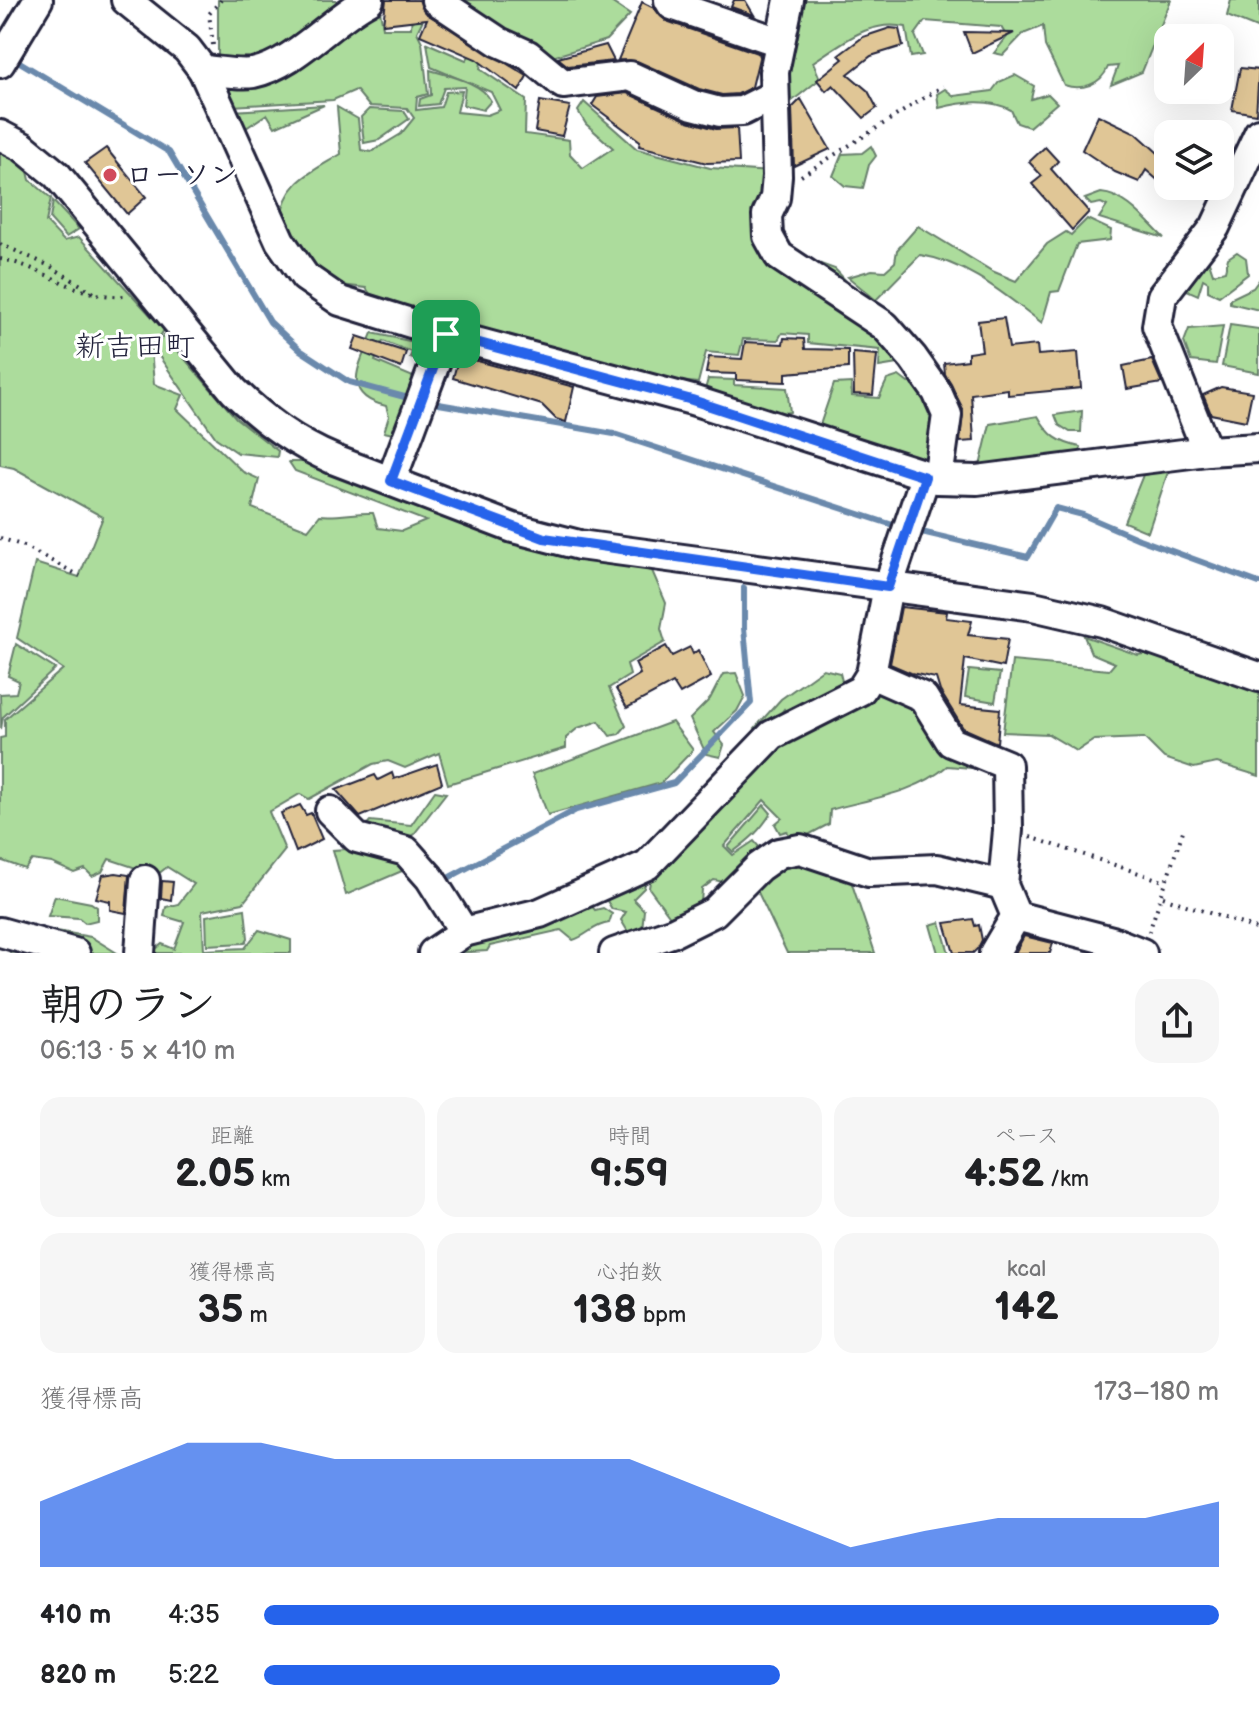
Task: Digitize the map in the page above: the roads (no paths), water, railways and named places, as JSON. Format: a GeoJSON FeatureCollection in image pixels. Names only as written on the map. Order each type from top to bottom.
{"type":"FeatureCollection","features":[{"type":"Feature","properties":{"kind":"street"},"geometry":{"type":"LineString","coordinates":[[6,52],[38,0]]}},
{"type":"Feature","properties":{"kind":"street"},"geometry":{"type":"LineString","coordinates":[[126,0],[187,49],[207,70],[280,241],[305,277],[340,301],[446,334],[692,400],[931,478],[977,480],[1207,451],[1259,448]]}},
{"type":"Feature","properties":{"kind":"street"},"geometry":{"type":"LineString","coordinates":[[207,70],[253,73],[295,53],[345,12],[369,0]]}},
{"type":"Feature","properties":{"kind":"street"},"geometry":{"type":"LineString","coordinates":[[436,0],[471,20],[499,42],[528,55],[563,84],[630,76],[693,105],[720,112],[742,111],[774,95]]}},
{"type":"Feature","properties":{"kind":"street"},"geometry":{"type":"LineString","coordinates":[[669,0],[672,5],[779,42]]}},
{"type":"Feature","properties":{"kind":"street"},"geometry":{"type":"LineString","coordinates":[[433,953],[464,932],[540,913],[647,865],[772,735],[861,690],[871,674],[888,587],[912,515],[931,478],[947,415],[937,392],[885,326],[779,256],[768,236],[767,215],[776,193],[774,95],[779,42],[789,0]]}},
{"type":"Feature","properties":{"kind":"street"},"geometry":{"type":"LineString","coordinates":[[1207,451],[1157,326],[1162,296],[1215,227],[1259,133]]}},
{"type":"Feature","properties":{"kind":"street"},"geometry":{"type":"LineString","coordinates":[[0,135],[23,147],[57,175],[234,391],[267,422],[305,447],[544,538],[1033,606],[1102,622],[1259,677]]}},
{"type":"Feature","properties":{"kind":"street"},"geometry":{"type":"LineString","coordinates":[[391,481],[446,334]]}},
{"type":"Feature","properties":{"kind":"street"},"geometry":{"type":"LineString","coordinates":[[871,674],[923,697],[951,742],[1007,765],[1008,830],[1003,885],[1016,916]]}},
{"type":"Feature","properties":{"kind":"street"},"geometry":{"type":"LineString","coordinates":[[330,811],[357,838],[406,851],[430,878],[464,932]]}},
{"type":"Feature","properties":{"kind":"street"},"geometry":{"type":"LineString","coordinates":[[614,953],[674,932],[714,912],[759,867],[779,853],[800,849],[869,872],[937,869],[1003,885]]}},
{"type":"Feature","properties":{"kind":"street"},"geometry":{"type":"LineString","coordinates":[[140,953],[145,880]]}},
{"type":"Feature","properties":{"kind":"street"},"geometry":{"type":"LineString","coordinates":[[1016,916],[1141,953]]}},
{"type":"Feature","properties":{"kind":"street"},"geometry":{"type":"LineString","coordinates":[[994,953],[1016,916]]}},
{"type":"Feature","properties":{"kind":"street"},"geometry":{"type":"LineString","coordinates":[[0,932],[75,953]]}},
{"type":"Feature","properties":{"kind":"waterway"},"geometry":{"type":"LineString","coordinates":[[13,58],[169,152],[270,322],[300,350],[349,382],[412,399]]}},
{"type":"Feature","properties":{"kind":"waterway"},"geometry":{"type":"LineString","coordinates":[[427,402],[614,434],[899,527]]}},
{"type":"Feature","properties":{"kind":"waterway"},"geometry":{"type":"LineString","coordinates":[[913,530],[1028,557],[1056,508],[1083,515],[1259,583]]}},
{"type":"Feature","properties":{"kind":"waterway"},"geometry":{"type":"LineString","coordinates":[[450,877],[576,810],[674,783],[751,703],[744,628],[744,588]]}},
{"type":"Feature","properties":{"kind":"place","name":"ローソン"},"geometry":{"type":"Point","coordinates":[110,175]}},
{"type":"Feature","properties":{"kind":"district","name":"新吉田町"},"geometry":{"type":"Point","coordinates":[135,347]}}]}
